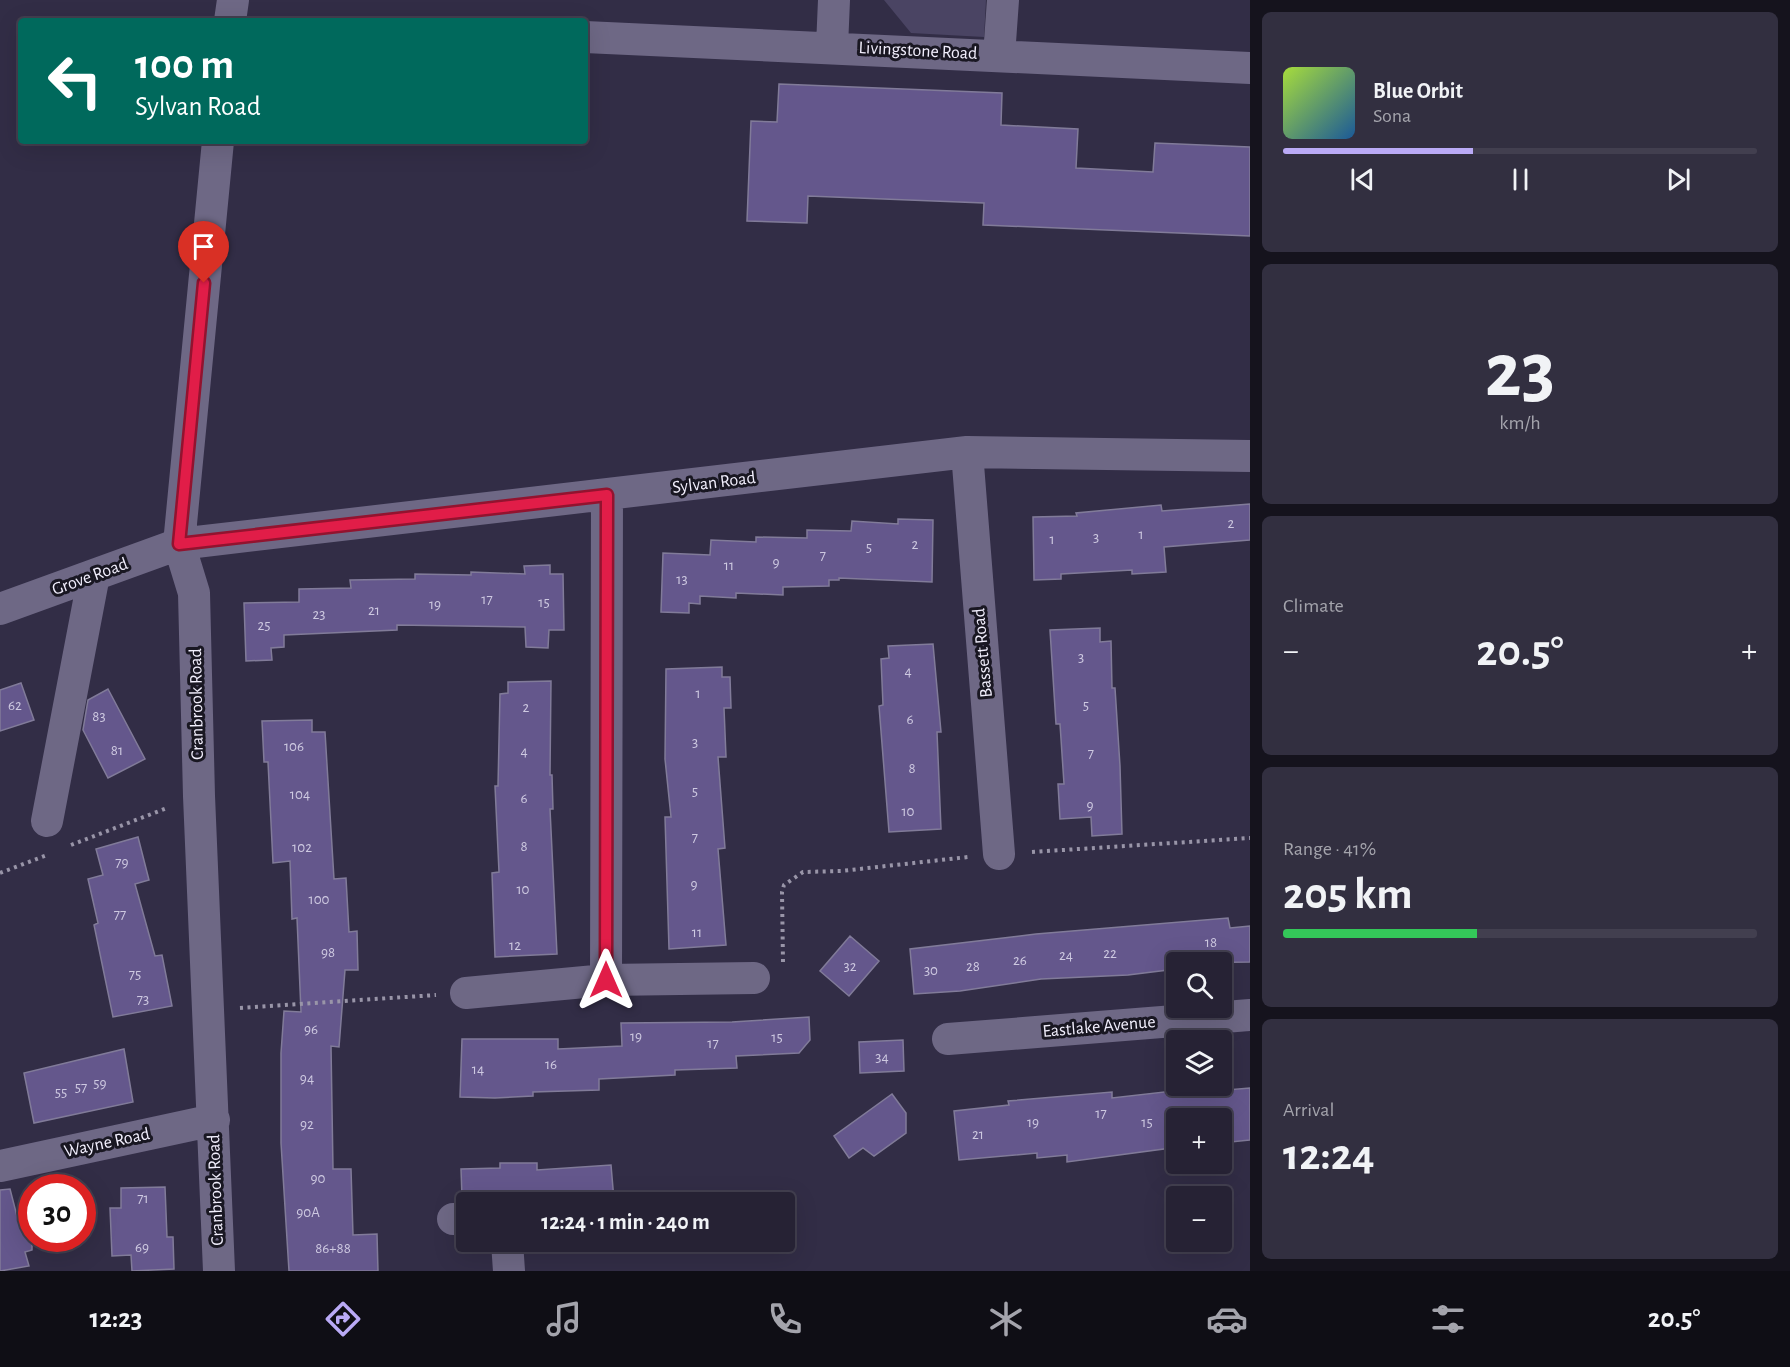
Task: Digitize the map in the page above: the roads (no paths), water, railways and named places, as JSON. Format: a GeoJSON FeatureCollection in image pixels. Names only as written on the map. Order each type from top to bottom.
{"type":"FeatureCollection","features":[{"type":"Feature","properties":{"kind":"street"},"geometry":{"type":"LineString","coordinates":[[230,18],[233,0]]}},
{"type":"Feature","properties":{"kind":"street"},"geometry":{"type":"LineString","coordinates":[[832,47],[834,0]]}},
{"type":"Feature","properties":{"kind":"street"},"geometry":{"type":"LineString","coordinates":[[999,56],[1003,0]]}},
{"type":"Feature","properties":{"kind":"street","name":"Livingstone Road"},"geometry":{"type":"LineString","coordinates":[[588,37],[1250,68]]}},
{"type":"Feature","properties":{"kind":"street","name":"Cranbrook Road"},"geometry":{"type":"LineString","coordinates":[[218,144],[179,544],[194,593],[199,796],[219,1271]]}},
{"type":"Feature","properties":{"kind":"street","name":"Sylvan Road"},"geometry":{"type":"LineString","coordinates":[[179,544],[967,452],[1250,456]]}},
{"type":"Feature","properties":{"kind":"street","name":"Bassett Road"},"geometry":{"type":"LineString","coordinates":[[967,452],[999,854]]}},
{"type":"Feature","properties":{"kind":"street"},"geometry":{"type":"LineString","coordinates":[[606,980],[607,495]]}},
{"type":"Feature","properties":{"kind":"street","name":"Grove Road"},"geometry":{"type":"LineString","coordinates":[[0,609],[179,544]]}},
{"type":"Feature","properties":{"kind":"street"},"geometry":{"type":"LineString","coordinates":[[47,821],[94,575]]}},
{"type":"Feature","properties":{"kind":"street"},"geometry":{"type":"LineString","coordinates":[[466,993],[606,980],[754,978]]}},
{"type":"Feature","properties":{"kind":"street","name":"Eastlake Avenue"},"geometry":{"type":"LineString","coordinates":[[948,1039],[1250,1014]]}},
{"type":"Feature","properties":{"kind":"street","name":"Wayne Road"},"geometry":{"type":"LineString","coordinates":[[0,1166],[214,1120]]}},
{"type":"Feature","properties":{"kind":"street"},"geometry":{"type":"LineString","coordinates":[[508,1252],[509,1271]]}}]}
